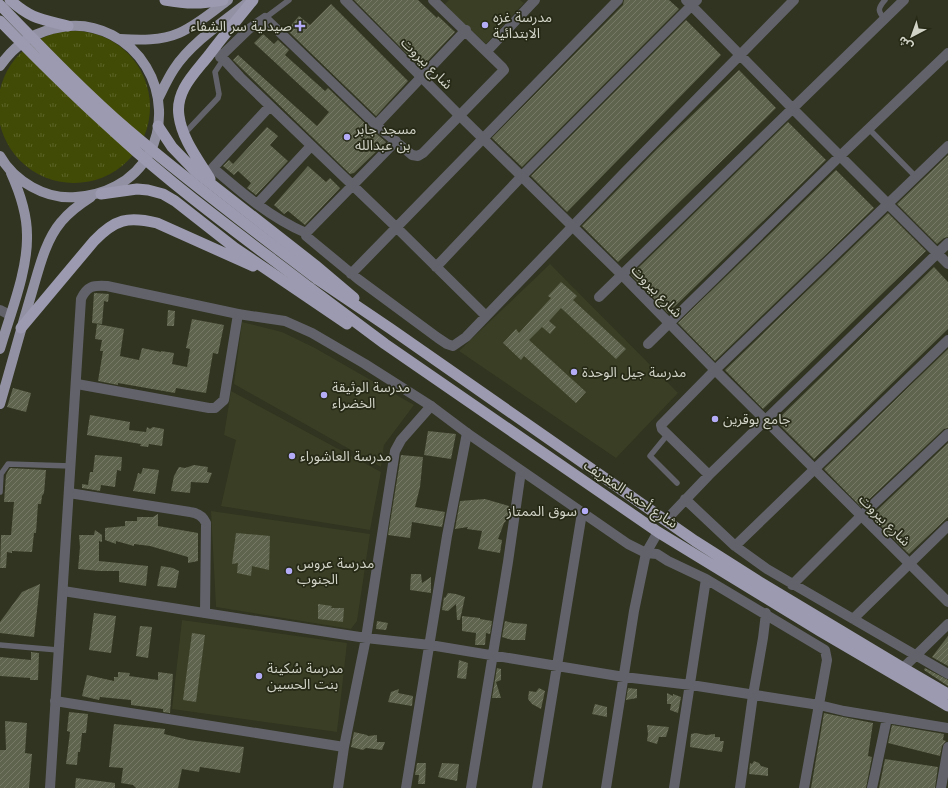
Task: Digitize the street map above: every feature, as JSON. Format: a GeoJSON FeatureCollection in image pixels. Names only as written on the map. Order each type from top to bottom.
{"type":"FeatureCollection","features":[{"type":"Feature","properties":{"kind":"highway"},"geometry":{"type":"LineString","coordinates":[[10,0],[30,16],[68,26]]}},
{"type":"Feature","properties":{"kind":"highway"},"geometry":{"type":"LineString","coordinates":[[165,0],[191,4],[216,1]]}},
{"type":"Feature","properties":{"kind":"highway"},"geometry":{"type":"LineString","coordinates":[[217,189],[210,171],[184,134],[179,114],[182,92],[193,73],[219,55],[252,0]]}},
{"type":"Feature","properties":{"kind":"highway"},"geometry":{"type":"LineString","coordinates":[[0,5],[59,66],[128,129],[313,283]]}},
{"type":"Feature","properties":{"kind":"highway"},"geometry":{"type":"LineString","coordinates":[[0,21],[50,73],[120,138],[238,233],[313,283]]}},
{"type":"Feature","properties":{"kind":"highway"},"geometry":{"type":"LineString","coordinates":[[158,126],[172,147],[183,159],[217,189],[315,265],[391,329]]}},
{"type":"Feature","properties":{"kind":"highway"},"geometry":{"type":"LineString","coordinates":[[97,194],[137,189],[163,194],[175,201],[235,248],[338,319],[385,344]]}},
{"type":"Feature","properties":{"kind":"highway"},"geometry":{"type":"LineString","coordinates":[[21,328],[105,230],[116,223],[129,220],[142,219],[157,222],[276,277]]}},
{"type":"Feature","properties":{"kind":"highway","name":"شارع أحمد المقريف"},"geometry":{"type":"LineString","coordinates":[[313,283],[391,329],[695,541],[758,581],[948,694]]}},
{"type":"Feature","properties":{"kind":"highway","name":"شارع أحمد المقريف"},"geometry":{"type":"LineString","coordinates":[[313,283],[385,344],[658,532],[827,635],[948,706]]}},
{"type":"Feature","properties":{"kind":"main road"},"geometry":{"type":"LineString","coordinates":[[120,39],[141,40],[172,36],[196,24],[228,0]]}},
{"type":"Feature","properties":{"kind":"main road"},"geometry":{"type":"LineString","coordinates":[[158,99],[174,69],[182,59],[200,41],[252,0]]}},
{"type":"Feature","properties":{"kind":"main road"},"geometry":{"type":"LineString","coordinates":[[0,66],[7,56],[34,34],[51,28],[86,26],[104,31],[120,39],[134,51],[146,65],[154,81],[158,99],[158,126],[153,144],[145,160],[137,170],[118,186],[97,194],[71,198],[48,194],[27,184],[4,162]]}},
{"type":"Feature","properties":{"kind":"main road"},"geometry":{"type":"LineString","coordinates":[[0,349],[26,256],[27,235],[25,211],[20,192],[4,162]]}},
{"type":"Feature","properties":{"kind":"main road"},"geometry":{"type":"LineString","coordinates":[[0,404],[21,328],[49,241],[60,223],[66,217],[76,208],[97,194]]}},
{"type":"Feature","properties":{"kind":"street","name":"شارع بيروت"},"geometry":{"type":"LineString","coordinates":[[345,0],[948,602]]}},
{"type":"Feature","properties":{"kind":"street"},"geometry":{"type":"LineString","coordinates":[[433,0],[487,51],[502,67],[503,71],[423,153],[418,156],[412,155],[376,125],[266,18],[219,55],[486,316]]}},
{"type":"Feature","properties":{"kind":"street"},"geometry":{"type":"LineString","coordinates":[[351,274],[618,0]]}},
{"type":"Feature","properties":{"kind":"street"},"geometry":{"type":"LineString","coordinates":[[270,106],[210,171],[288,225],[306,233],[306,236],[351,274],[447,344],[453,346],[466,337],[794,0]]}},
{"type":"Feature","properties":{"kind":"street"},"geometry":{"type":"LineString","coordinates":[[599,298],[904,0]]}},
{"type":"Feature","properties":{"kind":"street"},"geometry":{"type":"LineString","coordinates":[[487,51],[528,2]]}},
{"type":"Feature","properties":{"kind":"street"},"geometry":{"type":"LineString","coordinates":[[436,267],[691,2],[792,109],[948,264]]}},
{"type":"Feature","properties":{"kind":"street"},"geometry":{"type":"LineString","coordinates":[[376,125],[466,30]]}},
{"type":"Feature","properties":{"kind":"street"},"geometry":{"type":"LineString","coordinates":[[648,344],[840,156],[948,53]]}},
{"type":"Feature","properties":{"kind":"street"},"geometry":{"type":"LineString","coordinates":[[306,233],[396,141]]}},
{"type":"Feature","properties":{"kind":"street"},"geometry":{"type":"LineString","coordinates":[[257,204],[311,146]]}},
{"type":"Feature","properties":{"kind":"street"},"geometry":{"type":"LineString","coordinates":[[709,475],[662,429],[661,425],[715,370],[948,146]]}},
{"type":"Feature","properties":{"kind":"street"},"geometry":{"type":"LineString","coordinates":[[666,520],[685,499],[766,419],[948,243]]}},
{"type":"Feature","properties":{"kind":"street"},"geometry":{"type":"LineString","coordinates":[[50,788],[81,299],[85,291],[96,285],[107,286],[238,314],[285,321],[312,333],[365,364],[431,406],[618,539],[646,553],[658,554],[668,561],[706,579],[766,613],[825,650],[827,660],[811,742],[804,788]]}},
{"type":"Feature","properties":{"kind":"street"},"geometry":{"type":"LineString","coordinates":[[0,310],[10,315]]}},
{"type":"Feature","properties":{"kind":"street"},"geometry":{"type":"LineString","coordinates":[[76,384],[215,408],[224,400],[238,314]]}},
{"type":"Feature","properties":{"kind":"street"},"geometry":{"type":"LineString","coordinates":[[735,546],[948,340]]}},
{"type":"Feature","properties":{"kind":"street"},"geometry":{"type":"LineString","coordinates":[[338,788],[344,747],[366,638],[395,451],[401,440],[431,406]]}},
{"type":"Feature","properties":{"kind":"street"},"geometry":{"type":"LineString","coordinates":[[406,788],[447,536],[467,432]]}},
{"type":"Feature","properties":{"kind":"street"},"geometry":{"type":"LineString","coordinates":[[792,585],[861,516],[948,434]]}},
{"type":"Feature","properties":{"kind":"street"},"geometry":{"type":"LineString","coordinates":[[471,788],[522,471]]}},
{"type":"Feature","properties":{"kind":"street"},"geometry":{"type":"LineString","coordinates":[[69,493],[196,513],[201,516],[206,523],[205,613]]}},
{"type":"Feature","properties":{"kind":"street"},"geometry":{"type":"LineString","coordinates":[[685,499],[735,546],[792,585],[948,674]]}},
{"type":"Feature","properties":{"kind":"street"},"geometry":{"type":"LineString","coordinates":[[537,788],[582,513]]}},
{"type":"Feature","properties":{"kind":"street"},"geometry":{"type":"LineString","coordinates":[[853,619],[948,526]]}},
{"type":"Feature","properties":{"kind":"street"},"geometry":{"type":"LineString","coordinates":[[606,788],[634,611],[646,553],[658,532]]}},
{"type":"Feature","properties":{"kind":"street"},"geometry":{"type":"LineString","coordinates":[[674,788],[691,685],[706,579]]}},
{"type":"Feature","properties":{"kind":"street"},"geometry":{"type":"LineString","coordinates":[[62,591],[366,638],[430,645],[624,677],[691,685],[819,705],[844,711],[948,728]]}},
{"type":"Feature","properties":{"kind":"street"},"geometry":{"type":"LineString","coordinates":[[740,788],[766,613]]}},
{"type":"Feature","properties":{"kind":"street"},"geometry":{"type":"LineString","coordinates":[[903,668],[948,624]]}},
{"type":"Feature","properties":{"kind":"street"},"geometry":{"type":"LineString","coordinates":[[55,701],[344,747]]}},
{"type":"Feature","properties":{"kind":"street"},"geometry":{"type":"LineString","coordinates":[[872,788],[887,718]]}},
{"type":"Feature","properties":{"kind":"street"},"geometry":{"type":"LineString","coordinates":[[941,788],[948,748]]}},
{"type":"Feature","properties":{"kind":"lane"},"geometry":{"type":"LineString","coordinates":[[266,18],[289,0]]}},
{"type":"Feature","properties":{"kind":"lane"},"geometry":{"type":"LineString","coordinates":[[885,0],[878,9],[885,19]]}},
{"type":"Feature","properties":{"kind":"lane"},"geometry":{"type":"LineString","coordinates":[[184,134],[218,98],[214,72],[219,55]]}},
{"type":"Feature","properties":{"kind":"lane"},"geometry":{"type":"LineString","coordinates":[[868,129],[916,177]]}},
{"type":"Feature","properties":{"kind":"lane"},"geometry":{"type":"LineString","coordinates":[[668,434],[650,456],[677,484]]}},
{"type":"Feature","properties":{"kind":"lane"},"geometry":{"type":"LineString","coordinates":[[0,492],[1,474],[8,464],[71,466]]}},
{"type":"Feature","properties":{"kind":"lane"},"geometry":{"type":"LineString","coordinates":[[0,645],[58,650]]}},
{"type":"Feature","properties":{"kind":"shaded area","name":"مدرسة غزه الابتدائية"},"geometry":{"type":"Polygon","coordinates":[[[449,0],[520,0],[524,3],[486,44],[444,5],[449,0]]]}},
{"type":"Feature","properties":{"kind":"shaded area","name":"مدرسة جيل الوحدة"},"geometry":{"type":"Polygon","coordinates":[[[550,264],[678,393],[616,458],[459,351],[550,264]]]}},
{"type":"Feature","properties":{"kind":"shaded area","name":"مدرسة الوثيقة الخضراء"},"geometry":{"type":"Polygon","coordinates":[[[242,322],[282,332],[315,348],[414,405],[384,445],[381,467],[234,384],[242,322]]]}},
{"type":"Feature","properties":{"kind":"shaded area","name":"مدرسة العاشوراء"},"geometry":{"type":"Polygon","coordinates":[[[231,391],[381,472],[370,530],[221,506],[236,440],[224,435],[231,391]]]}},
{"type":"Feature","properties":{"kind":"shaded area","name":"مدرسة عروس الجنوب"},"geometry":{"type":"Polygon","coordinates":[[[211,511],[370,534],[357,621],[351,629],[216,607],[211,511]]]}},
{"type":"Feature","properties":{"kind":"shaded area","name":"مدرسة سُكينة بنت الحسين"},"geometry":{"type":"Polygon","coordinates":[[[182,620],[347,643],[337,732],[172,709],[182,620]]]}},
{"type":"Feature","properties":{"kind":"green space"},"geometry":{"type":"Polygon","coordinates":[[[74,31],[96,34],[110,40],[128,53],[141,71],[147,85],[150,107],[147,129],[141,143],[128,161],[110,174],[96,180],[74,183],[52,180],[38,174],[20,161],[7,143],[1,129],[-2,107],[1,85],[7,71],[20,53],[38,40],[52,34],[74,31]]]}},
{"type":"Feature","properties":{"kind":"building"},"geometry":{"type":"Polygon","coordinates":[[[354,0],[418,0],[455,32],[421,68],[354,0]]]}},
{"type":"Feature","properties":{"kind":"building"},"geometry":{"type":"Polygon","coordinates":[[[624,0],[669,0],[679,9],[522,167],[492,138],[623,5],[624,0]]]}},
{"type":"Feature","properties":{"kind":"building"},"geometry":{"type":"Polygon","coordinates":[[[331,4],[408,81],[376,116],[287,30],[299,16],[310,25],[331,4]]]}},
{"type":"Feature","properties":{"kind":"building"},"geometry":{"type":"Polygon","coordinates":[[[686,20],[721,55],[567,212],[531,176],[686,20]]]}},
{"type":"Feature","properties":{"kind":"building"},"geometry":{"type":"Polygon","coordinates":[[[263,34],[274,44],[278,40],[289,50],[285,55],[325,91],[328,88],[386,142],[354,173],[350,174],[233,60],[238,55],[317,126],[329,112],[254,43],[263,34]]]}},
{"type":"Feature","properties":{"kind":"building"},"geometry":{"type":"Polygon","coordinates":[[[739,70],[776,108],[618,262],[582,226],[657,149],[739,70]]]}},
{"type":"Feature","properties":{"kind":"building"},"geometry":{"type":"Polygon","coordinates":[[[788,122],[826,160],[668,313],[631,275],[788,122]]]}},
{"type":"Feature","properties":{"kind":"building"},"geometry":{"type":"Polygon","coordinates":[[[267,127],[278,136],[270,145],[288,161],[256,195],[247,188],[251,183],[238,171],[234,175],[223,166],[229,160],[233,164],[267,127]]]}},
{"type":"Feature","properties":{"kind":"building"},"geometry":{"type":"Polygon","coordinates":[[[948,155],[948,237],[944,238],[937,244],[897,204],[948,155]]]}},
{"type":"Feature","properties":{"kind":"building"},"geometry":{"type":"Polygon","coordinates":[[[308,166],[326,182],[330,178],[340,188],[305,225],[288,211],[284,214],[274,205],[308,166]]]}},
{"type":"Feature","properties":{"kind":"building"},"geometry":{"type":"Polygon","coordinates":[[[836,170],[874,208],[715,361],[678,323],[836,170]]]}},
{"type":"Feature","properties":{"kind":"building"},"geometry":{"type":"Polygon","coordinates":[[[888,213],[926,251],[763,409],[725,370],[888,213]]]}},
{"type":"Feature","properties":{"kind":"building"},"geometry":{"type":"Polygon","coordinates":[[[934,267],[948,282],[948,329],[814,459],[776,421],[934,267]]]}},
{"type":"Feature","properties":{"kind":"building"},"geometry":{"type":"Polygon","coordinates":[[[561,282],[577,296],[573,300],[626,349],[616,359],[561,308],[549,321],[556,327],[550,334],[542,327],[529,340],[586,392],[576,403],[524,356],[521,360],[503,343],[516,329],[519,333],[551,298],[548,296],[561,282]]]}},
{"type":"Feature","properties":{"kind":"building"},"geometry":{"type":"Polygon","coordinates":[[[94,293],[109,294],[108,302],[104,301],[102,324],[92,323],[94,293]]]}},
{"type":"Feature","properties":{"kind":"building"},"geometry":{"type":"Polygon","coordinates":[[[168,310],[175,311],[174,326],[167,326],[168,310]]]}},
{"type":"Feature","properties":{"kind":"building"},"geometry":{"type":"Polygon","coordinates":[[[192,319],[224,325],[218,354],[213,353],[206,393],[176,388],[175,393],[98,381],[103,351],[100,351],[102,340],[95,339],[97,324],[124,329],[120,356],[139,360],[142,348],[174,353],[172,364],[187,367],[190,349],[186,348],[192,319]]]}},
{"type":"Feature","properties":{"kind":"building"},"geometry":{"type":"Polygon","coordinates":[[[948,349],[948,428],[944,429],[861,507],[824,469],[948,349]]]}},
{"type":"Feature","properties":{"kind":"building"},"geometry":{"type":"Polygon","coordinates":[[[13,388],[31,393],[26,412],[7,407],[13,388]]]}},
{"type":"Feature","properties":{"kind":"building"},"geometry":{"type":"Polygon","coordinates":[[[90,415],[130,422],[129,430],[146,432],[147,427],[150,429],[153,427],[164,429],[162,446],[149,444],[148,447],[140,446],[141,444],[87,435],[90,415]]]}},
{"type":"Feature","properties":{"kind":"building"},"geometry":{"type":"Polygon","coordinates":[[[428,431],[456,434],[451,459],[424,455],[428,431]]]}},
{"type":"Feature","properties":{"kind":"building"},"geometry":{"type":"Polygon","coordinates":[[[948,443],[948,517],[909,554],[871,516],[948,443]]]}},
{"type":"Feature","properties":{"kind":"building"},"geometry":{"type":"Polygon","coordinates":[[[95,455],[122,457],[121,471],[117,470],[115,487],[101,485],[100,491],[82,488],[82,484],[88,485],[90,472],[93,472],[95,455]]]}},
{"type":"Feature","properties":{"kind":"building"},"geometry":{"type":"Polygon","coordinates":[[[401,455],[423,457],[420,487],[415,507],[445,512],[442,527],[412,522],[410,538],[388,535],[401,455]]]}},
{"type":"Feature","properties":{"kind":"building"},"geometry":{"type":"Polygon","coordinates":[[[194,465],[208,467],[207,472],[212,473],[208,483],[191,482],[190,493],[171,491],[174,476],[179,467],[185,468],[194,465]]]}},
{"type":"Feature","properties":{"kind":"building"},"geometry":{"type":"Polygon","coordinates":[[[10,468],[46,470],[44,493],[41,504],[38,504],[36,533],[34,533],[32,552],[7,552],[6,568],[0,568],[1,535],[11,535],[14,502],[4,502],[6,475],[10,468]]]}},
{"type":"Feature","properties":{"kind":"building"},"geometry":{"type":"Polygon","coordinates":[[[143,468],[159,470],[155,494],[133,491],[138,473],[141,474],[143,468]]]}},
{"type":"Feature","properties":{"kind":"building"},"geometry":{"type":"Polygon","coordinates":[[[485,499],[509,506],[508,519],[504,523],[498,539],[502,540],[500,553],[478,549],[482,531],[467,529],[468,527],[455,529],[460,501],[485,499]]]}},
{"type":"Feature","properties":{"kind":"building"},"geometry":{"type":"Polygon","coordinates":[[[158,514],[158,526],[198,533],[198,561],[188,563],[188,557],[150,546],[134,544],[134,546],[116,541],[116,544],[105,540],[105,528],[125,526],[125,521],[137,521],[137,517],[153,517],[158,514]]]}},
{"type":"Feature","properties":{"kind":"building"},"geometry":{"type":"Polygon","coordinates":[[[95,530],[102,535],[102,542],[99,541],[99,561],[148,566],[146,586],[119,582],[119,571],[78,569],[80,547],[79,535],[94,535],[95,530]]]}},
{"type":"Feature","properties":{"kind":"building"},"geometry":{"type":"Polygon","coordinates":[[[236,533],[270,536],[269,570],[252,566],[251,576],[237,573],[238,563],[232,564],[236,533]]]}},
{"type":"Feature","properties":{"kind":"building"},"geometry":{"type":"Polygon","coordinates":[[[161,566],[173,568],[179,571],[176,588],[157,586],[161,566]]]}},
{"type":"Feature","properties":{"kind":"building"},"geometry":{"type":"Polygon","coordinates":[[[411,574],[421,574],[422,583],[431,577],[431,593],[410,590],[411,574]]]}},
{"type":"Feature","properties":{"kind":"building"},"geometry":{"type":"Polygon","coordinates":[[[40,584],[34,637],[0,633],[0,622],[22,592],[40,584]]]}},
{"type":"Feature","properties":{"kind":"building"},"geometry":{"type":"Polygon","coordinates":[[[448,593],[465,597],[460,620],[457,620],[456,604],[448,611],[442,610],[444,597],[445,598],[448,593]]]}},
{"type":"Feature","properties":{"kind":"building"},"geometry":{"type":"Polygon","coordinates":[[[318,604],[332,606],[331,608],[344,608],[343,622],[318,619],[318,604]]]}},
{"type":"Feature","properties":{"kind":"building"},"geometry":{"type":"Polygon","coordinates":[[[94,613],[116,616],[111,653],[89,650],[94,613]]]}},
{"type":"Feature","properties":{"kind":"building"},"geometry":{"type":"Polygon","coordinates":[[[462,616],[492,621],[490,634],[486,633],[485,645],[475,645],[476,633],[462,631],[462,616]]]}},
{"type":"Feature","properties":{"kind":"building"},"geometry":{"type":"Polygon","coordinates":[[[377,621],[388,623],[386,630],[376,629],[377,621]]]}},
{"type":"Feature","properties":{"kind":"building"},"geometry":{"type":"Polygon","coordinates":[[[505,621],[527,624],[525,640],[512,640],[502,637],[505,621]]]}},
{"type":"Feature","properties":{"kind":"building"},"geometry":{"type":"Polygon","coordinates":[[[140,626],[152,627],[148,658],[136,656],[140,626]]]}},
{"type":"Feature","properties":{"kind":"building"},"geometry":{"type":"Polygon","coordinates":[[[192,633],[205,635],[196,702],[183,700],[192,633]]]}},
{"type":"Feature","properties":{"kind":"building"},"geometry":{"type":"Polygon","coordinates":[[[948,636],[948,666],[932,657],[948,636]]]}},
{"type":"Feature","properties":{"kind":"building"},"geometry":{"type":"Polygon","coordinates":[[[31,652],[39,653],[38,680],[0,676],[0,657],[31,660],[31,652]]]}},
{"type":"Feature","properties":{"kind":"building"},"geometry":{"type":"Polygon","coordinates":[[[459,660],[468,663],[466,679],[457,678],[459,660]]]}},
{"type":"Feature","properties":{"kind":"building"},"geometry":{"type":"Polygon","coordinates":[[[497,668],[501,669],[501,680],[496,682],[501,698],[492,698],[497,668]]]}},
{"type":"Feature","properties":{"kind":"building"},"geometry":{"type":"Polygon","coordinates":[[[925,668],[948,680],[948,686],[924,670],[925,668]]]}},
{"type":"Feature","properties":{"kind":"building"},"geometry":{"type":"Polygon","coordinates":[[[118,672],[130,673],[129,676],[158,680],[158,672],[173,674],[170,713],[163,712],[163,709],[131,705],[131,700],[100,697],[99,700],[82,696],[87,675],[114,681],[114,677],[118,677],[118,672]]]}},
{"type":"Feature","properties":{"kind":"building"},"geometry":{"type":"Polygon","coordinates":[[[539,688],[545,691],[541,709],[532,704],[528,699],[529,691],[536,692],[539,688]]]}},
{"type":"Feature","properties":{"kind":"building"},"geometry":{"type":"Polygon","coordinates":[[[628,688],[637,689],[637,698],[626,700],[628,688]]]}},
{"type":"Feature","properties":{"kind":"building"},"geometry":{"type":"Polygon","coordinates":[[[399,689],[398,693],[413,696],[412,706],[388,702],[391,692],[399,689]]]}},
{"type":"Feature","properties":{"kind":"building"},"geometry":{"type":"Polygon","coordinates":[[[667,693],[673,696],[673,694],[681,697],[678,713],[670,710],[671,704],[667,704],[667,693]]]}},
{"type":"Feature","properties":{"kind":"building"},"geometry":{"type":"Polygon","coordinates":[[[595,704],[607,707],[607,717],[592,714],[595,704]]]}},
{"type":"Feature","properties":{"kind":"building"},"geometry":{"type":"Polygon","coordinates":[[[69,712],[88,714],[86,733],[82,733],[77,765],[66,764],[70,732],[67,731],[69,712]]]}},
{"type":"Feature","properties":{"kind":"building"},"geometry":{"type":"Polygon","coordinates":[[[824,713],[873,723],[868,756],[872,757],[866,788],[811,788],[824,713]]]}},
{"type":"Feature","properties":{"kind":"building"},"geometry":{"type":"Polygon","coordinates":[[[5,721],[27,723],[25,753],[32,754],[29,788],[0,788],[0,750],[6,750],[5,721]]]}},
{"type":"Feature","properties":{"kind":"building"},"geometry":{"type":"Polygon","coordinates":[[[114,724],[165,729],[164,734],[189,740],[244,747],[240,773],[200,767],[199,772],[182,769],[178,788],[136,788],[133,785],[121,783],[123,768],[109,767],[114,724]]]}},
{"type":"Feature","properties":{"kind":"building"},"geometry":{"type":"Polygon","coordinates":[[[647,725],[669,727],[666,737],[659,737],[657,744],[647,741],[647,725]]]}},
{"type":"Feature","properties":{"kind":"building"},"geometry":{"type":"Polygon","coordinates":[[[892,725],[944,734],[943,740],[946,741],[942,746],[940,756],[888,743],[892,725]]]}},
{"type":"Feature","properties":{"kind":"building"},"geometry":{"type":"Polygon","coordinates":[[[354,732],[368,736],[377,735],[377,742],[385,742],[382,750],[366,748],[363,750],[351,747],[354,732]]]}},
{"type":"Feature","properties":{"kind":"building"},"geometry":{"type":"Polygon","coordinates":[[[696,733],[706,735],[715,734],[715,737],[720,737],[720,741],[724,741],[722,752],[690,747],[691,734],[696,733]]]}},
{"type":"Feature","properties":{"kind":"building"},"geometry":{"type":"Polygon","coordinates":[[[885,759],[938,767],[935,788],[879,788],[885,759]]]}},
{"type":"Feature","properties":{"kind":"building"},"geometry":{"type":"Polygon","coordinates":[[[754,761],[759,763],[761,766],[768,768],[768,776],[749,774],[750,763],[752,764],[754,761]]]}},
{"type":"Feature","properties":{"kind":"building"},"geometry":{"type":"Polygon","coordinates":[[[417,763],[426,763],[425,784],[418,784],[419,775],[415,775],[417,763]]]}},
{"type":"Feature","properties":{"kind":"building"},"geometry":{"type":"Polygon","coordinates":[[[442,763],[459,764],[457,781],[438,777],[442,763]]]}},
{"type":"Feature","properties":{"kind":"building"},"geometry":{"type":"Polygon","coordinates":[[[76,778],[115,783],[115,788],[75,788],[76,778]]]}},
{"type":"Feature","properties":{"kind":"place","name":"مدرسة غزه الابتدائية"},"geometry":{"type":"Point","coordinates":[485,25]}},
{"type":"Feature","properties":{"kind":"place","name":"صيدلية سر الشفاء"},"geometry":{"type":"Point","coordinates":[300,26]}},
{"type":"Feature","properties":{"kind":"place","name":"مسجد جابر بن عبدالله"},"geometry":{"type":"Point","coordinates":[347,137]}},
{"type":"Feature","properties":{"kind":"place","name":"مدرسة جيل الوحدة"},"geometry":{"type":"Point","coordinates":[574,372]}},
{"type":"Feature","properties":{"kind":"place","name":"مدرسة الوثيقة الخضراء"},"geometry":{"type":"Point","coordinates":[324,395]}},
{"type":"Feature","properties":{"kind":"place","name":"جامع بوقرين"},"geometry":{"type":"Point","coordinates":[715,419]}},
{"type":"Feature","properties":{"kind":"place","name":"مدرسة العاشوراء"},"geometry":{"type":"Point","coordinates":[292,456]}},
{"type":"Feature","properties":{"kind":"place","name":"سوق الممتاز"},"geometry":{"type":"Point","coordinates":[585,511]}},
{"type":"Feature","properties":{"kind":"place","name":"مدرسة عروس الجنوب"},"geometry":{"type":"Point","coordinates":[289,571]}},
{"type":"Feature","properties":{"kind":"place","name":"مدرسة سُكينة بنت الحسين"},"geometry":{"type":"Point","coordinates":[259,676]}}]}
